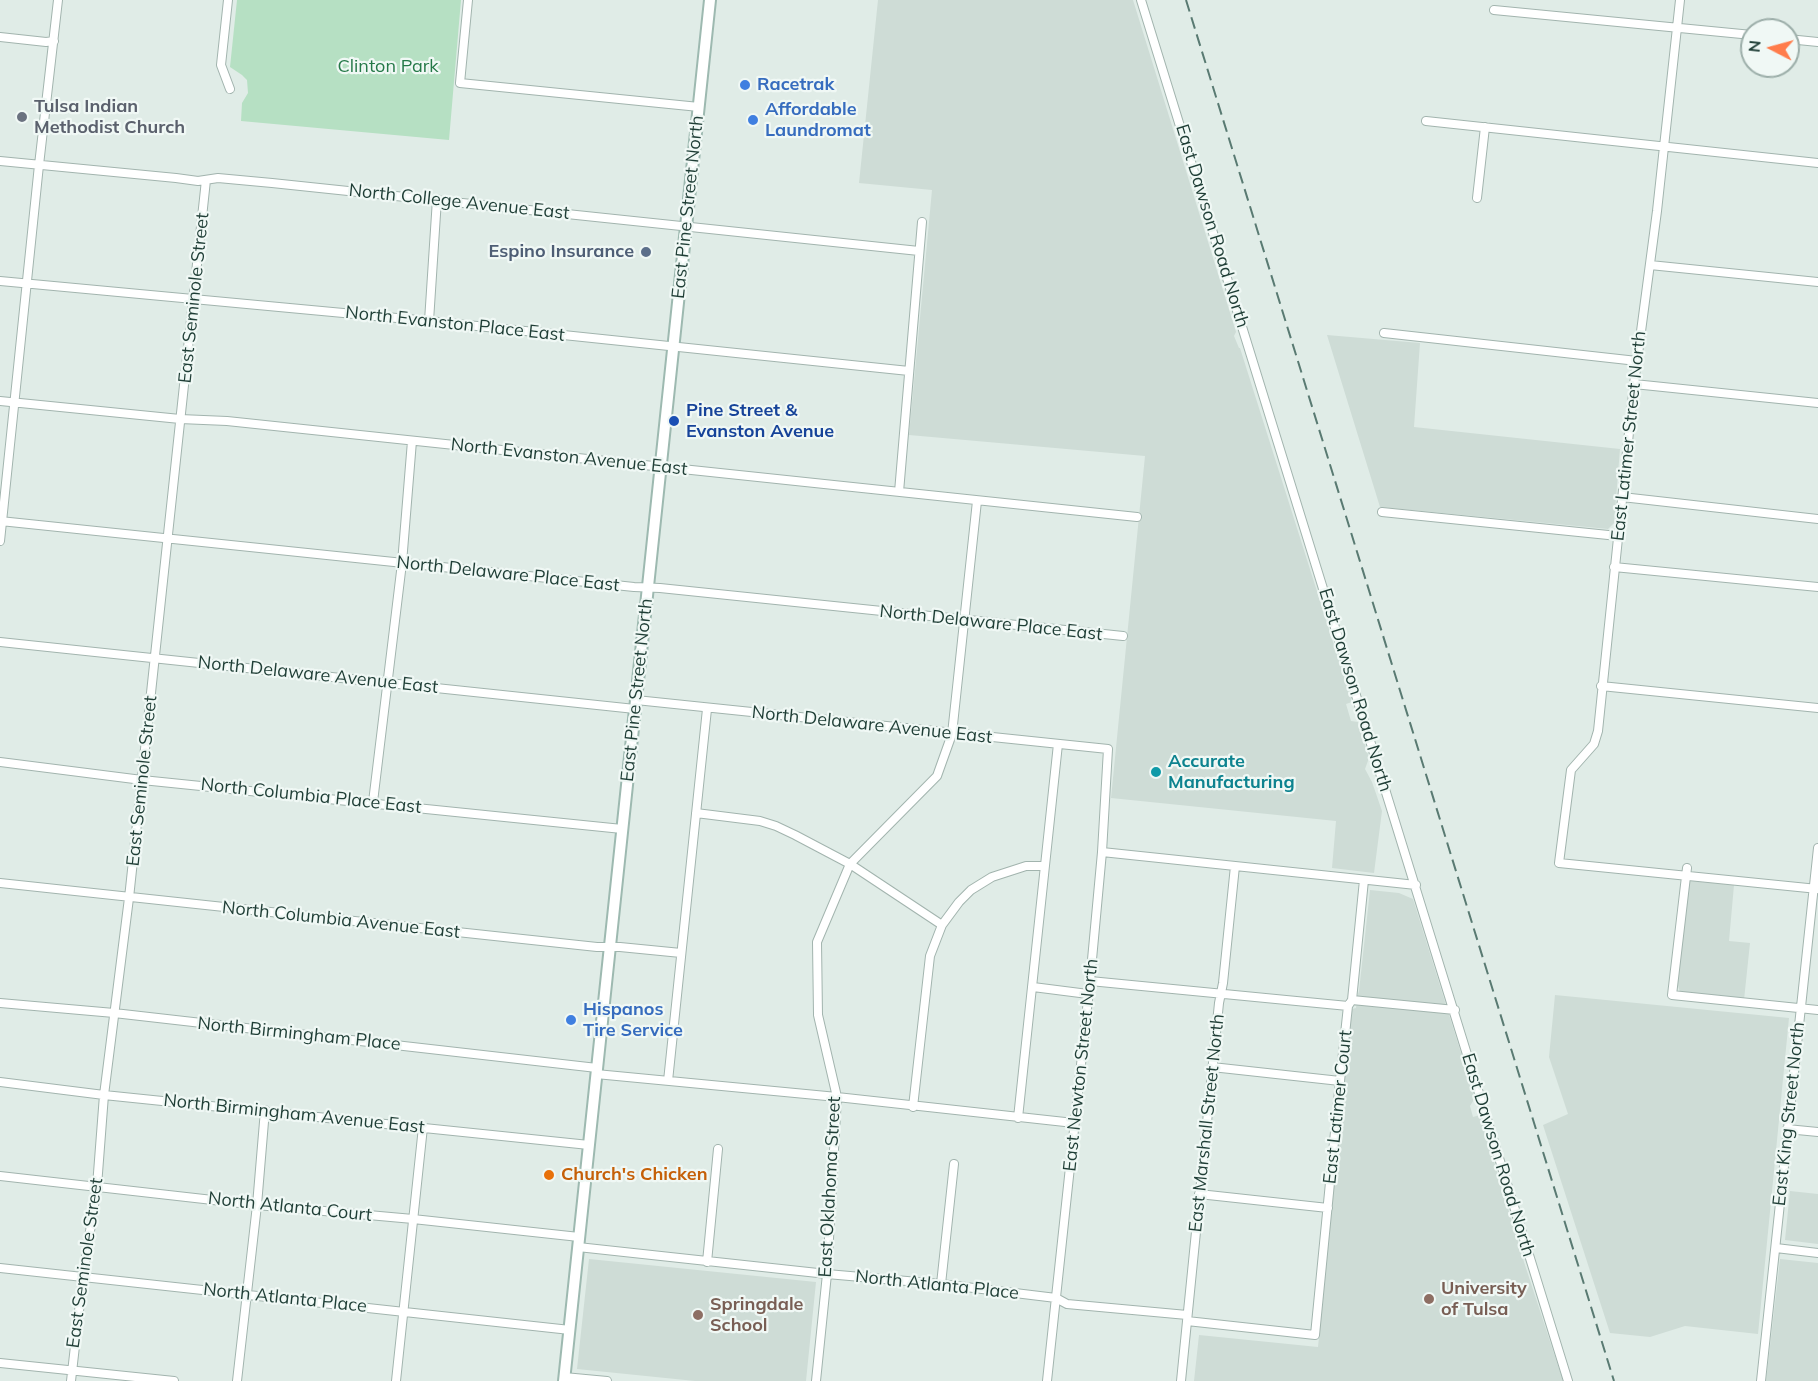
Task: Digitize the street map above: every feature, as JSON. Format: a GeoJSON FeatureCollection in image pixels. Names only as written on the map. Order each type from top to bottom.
{"type":"FeatureCollection","features":[{"type":"Feature","properties":{"kind":"main road","name":"East Pine Street North"},"geometry":{"type":"LineString","coordinates":[[564,1379],[710,0]]}},
{"type":"Feature","properties":{"kind":"street"},"geometry":{"type":"LineString","coordinates":[[0,541],[58,0]]}},
{"type":"Feature","properties":{"kind":"street"},"geometry":{"type":"LineString","coordinates":[[228,0],[221,65],[230,89]]}},
{"type":"Feature","properties":{"kind":"street"},"geometry":{"type":"LineString","coordinates":[[468,0],[460,83],[699,107]]}},
{"type":"Feature","properties":{"kind":"street","name":"East Dawson Road North"},"geometry":{"type":"LineString","coordinates":[[1141,0],[1568,1381]]}},
{"type":"Feature","properties":{"kind":"street","name":"East Latimer Street North"},"geometry":{"type":"LineString","coordinates":[[1680,0],[1650,265],[1636,361],[1598,731],[1594,744],[1571,770],[1559,863],[1686,872]]}},
{"type":"Feature","properties":{"kind":"street"},"geometry":{"type":"LineString","coordinates":[[1494,10],[1740,34]]}},
{"type":"Feature","properties":{"kind":"street"},"geometry":{"type":"LineString","coordinates":[[0,37],[54,41]]}},
{"type":"Feature","properties":{"kind":"street"},"geometry":{"type":"LineString","coordinates":[[1800,40],[1818,42]]}},
{"type":"Feature","properties":{"kind":"street"},"geometry":{"type":"LineString","coordinates":[[1426,121],[1818,163]]}},
{"type":"Feature","properties":{"kind":"street"},"geometry":{"type":"LineString","coordinates":[[1477,198],[1485,127]]}},
{"type":"Feature","properties":{"kind":"street","name":"North College Avenue East"},"geometry":{"type":"LineString","coordinates":[[0,161],[198,182],[229,178],[919,251]]}},
{"type":"Feature","properties":{"kind":"street","name":"East Seminole Street"},"geometry":{"type":"LineString","coordinates":[[71,1381],[129,898],[206,180]]}},
{"type":"Feature","properties":{"kind":"street"},"geometry":{"type":"LineString","coordinates":[[429,321],[437,199]]}},
{"type":"Feature","properties":{"kind":"street"},"geometry":{"type":"LineString","coordinates":[[899,492],[922,222]]}},
{"type":"Feature","properties":{"kind":"street"},"geometry":{"type":"LineString","coordinates":[[1650,265],[1818,282]]}},
{"type":"Feature","properties":{"kind":"street","name":"North Evanston Place East"},"geometry":{"type":"LineString","coordinates":[[0,281],[429,321],[909,371]]}},
{"type":"Feature","properties":{"kind":"street"},"geometry":{"type":"LineString","coordinates":[[1384,333],[1636,361]]}},
{"type":"Feature","properties":{"kind":"street"},"geometry":{"type":"LineString","coordinates":[[1634,384],[1818,404]]}},
{"type":"Feature","properties":{"kind":"street","name":"North Evanston Avenue East"},"geometry":{"type":"LineString","coordinates":[[0,401],[180,419],[226,421],[1137,517]]}},
{"type":"Feature","properties":{"kind":"street"},"geometry":{"type":"LineString","coordinates":[[373,802],[402,563],[412,441]]}},
{"type":"Feature","properties":{"kind":"street"},"geometry":{"type":"LineString","coordinates":[[1622,497],[1818,519]]}},
{"type":"Feature","properties":{"kind":"street","name":"East Oklahoma Street"},"geometry":{"type":"LineString","coordinates":[[816,1381],[827,1274],[837,1097],[818,1015],[817,942],[850,864],[937,776],[952,734],[977,501]]}},
{"type":"Feature","properties":{"kind":"street"},"geometry":{"type":"LineString","coordinates":[[1382,512],[1618,536]]}},
{"type":"Feature","properties":{"kind":"street","name":"North Delaware Place East"},"geometry":{"type":"LineString","coordinates":[[1,521],[1123,636]]}},
{"type":"Feature","properties":{"kind":"street"},"geometry":{"type":"LineString","coordinates":[[1614,567],[1818,587]]}},
{"type":"Feature","properties":{"kind":"street","name":"North Delaware Avenue East"},"geometry":{"type":"LineString","coordinates":[[0,642],[387,682],[636,705],[707,709],[1108,749]]}},
{"type":"Feature","properties":{"kind":"street"},"geometry":{"type":"LineString","coordinates":[[1601,686],[1818,708]]}},
{"type":"Feature","properties":{"kind":"street"},"geometry":{"type":"LineString","coordinates":[[668,1081],[707,709]]}},
{"type":"Feature","properties":{"kind":"street"},"geometry":{"type":"LineString","coordinates":[[1018,1118],[1058,744]]}},
{"type":"Feature","properties":{"kind":"street","name":"East Newton Street North"},"geometry":{"type":"LineString","coordinates":[[1047,1381],[1090,981],[1102,852],[1108,749]]}},
{"type":"Feature","properties":{"kind":"street","name":"North Columbia Place East"},"geometry":{"type":"LineString","coordinates":[[0,762],[142,780],[622,829]]}},
{"type":"Feature","properties":{"kind":"street"},"geometry":{"type":"LineString","coordinates":[[696,813],[743,818],[776,826],[850,864],[942,925]]}},
{"type":"Feature","properties":{"kind":"street","name":"East King Street North"},"geometry":{"type":"LineString","coordinates":[[1761,1381],[1800,1008],[1816,889],[1818,848]]}},
{"type":"Feature","properties":{"kind":"street"},"geometry":{"type":"LineString","coordinates":[[1102,852],[1416,885]]}},
{"type":"Feature","properties":{"kind":"street"},"geometry":{"type":"LineString","coordinates":[[913,1107],[930,956],[942,925],[958,902],[971,890],[992,877],[1026,866],[1045,866]]}},
{"type":"Feature","properties":{"kind":"street","name":"East Marshall Street North"},"geometry":{"type":"LineString","coordinates":[[1181,1381],[1212,1067],[1235,866]]}},
{"type":"Feature","properties":{"kind":"street"},"geometry":{"type":"LineString","coordinates":[[1816,889],[1686,872],[1672,995],[1818,1010]]}},
{"type":"Feature","properties":{"kind":"street","name":"East Latimer Court"},"geometry":{"type":"LineString","coordinates":[[1315,1335],[1340,1081],[1364,880]]}},
{"type":"Feature","properties":{"kind":"street","name":"North Columbia Avenue East"},"geometry":{"type":"LineString","coordinates":[[0,883],[597,947],[681,952]]}},
{"type":"Feature","properties":{"kind":"street"},"geometry":{"type":"LineString","coordinates":[[1090,981],[1221,994],[1455,1010]]}},
{"type":"Feature","properties":{"kind":"street"},"geometry":{"type":"LineString","coordinates":[[1033,987],[1088,994]]}},
{"type":"Feature","properties":{"kind":"street","name":"North Birmingham Place"},"geometry":{"type":"LineString","coordinates":[[0,1003],[114,1013],[668,1081],[1074,1123]]}},
{"type":"Feature","properties":{"kind":"street"},"geometry":{"type":"LineString","coordinates":[[1212,1067],[1340,1081]]}},
{"type":"Feature","properties":{"kind":"street","name":"North Birmingham Avenue East"},"geometry":{"type":"LineString","coordinates":[[0,1082],[104,1095],[589,1144]]}},
{"type":"Feature","properties":{"kind":"street"},"geometry":{"type":"LineString","coordinates":[[237,1381],[266,1110]]}},
{"type":"Feature","properties":{"kind":"street"},"geometry":{"type":"LineString","coordinates":[[396,1381],[423,1127]]}},
{"type":"Feature","properties":{"kind":"street"},"geometry":{"type":"LineString","coordinates":[[1787,1129],[1818,1132]]}},
{"type":"Feature","properties":{"kind":"street"},"geometry":{"type":"LineString","coordinates":[[707,1262],[718,1149]]}},
{"type":"Feature","properties":{"kind":"street"},"geometry":{"type":"LineString","coordinates":[[941,1284],[954,1164]]}},
{"type":"Feature","properties":{"kind":"street","name":"North Atlanta Court"},"geometry":{"type":"LineString","coordinates":[[0,1176],[257,1204],[413,1218],[579,1242]]}},
{"type":"Feature","properties":{"kind":"street"},"geometry":{"type":"LineString","coordinates":[[1199,1194],[1328,1208]]}},
{"type":"Feature","properties":{"kind":"street","name":"North Atlanta Place"},"geometry":{"type":"LineString","coordinates":[[579,1242],[707,1262],[941,1284],[1056,1298],[1067,1304],[1315,1335]]}},
{"type":"Feature","properties":{"kind":"street"},"geometry":{"type":"LineString","coordinates":[[1776,1248],[1818,1253]]}},
{"type":"Feature","properties":{"kind":"street","name":"North Atlanta Place"},"geometry":{"type":"LineString","coordinates":[[0,1268],[570,1329]]}},
{"type":"Feature","properties":{"kind":"street"},"geometry":{"type":"LineString","coordinates":[[0,1363],[174,1381]]}},
{"type":"Feature","properties":{"kind":"street"},"geometry":{"type":"LineString","coordinates":[[564,1379],[607,1381]]}},
{"type":"Feature","properties":{"kind":"shaded area"},"geometry":{"type":"Polygon","coordinates":[[[878,0],[1133,0],[1236,332],[1234,336],[1240,348],[1352,702],[1346,704],[1351,721],[1358,722],[1369,758],[1365,769],[1382,811],[1374,873],[1332,868],[1336,821],[1111,798],[1145,456],[909,435],[932,190],[859,183],[878,0]]]}},
{"type":"Feature","properties":{"kind":"shaded area"},"geometry":{"type":"Polygon","coordinates":[[[1327,335],[1420,343],[1414,427],[1620,449],[1614,523],[1608,529],[1380,507],[1327,335]]]}},
{"type":"Feature","properties":{"kind":"shaded area"},"geometry":{"type":"Polygon","coordinates":[[[1690,881],[1734,885],[1729,941],[1750,943],[1744,1000],[1680,992],[1676,980],[1690,881]]]}},
{"type":"Feature","properties":{"kind":"shaded area"},"geometry":{"type":"Polygon","coordinates":[[[1370,890],[1399,893],[1413,899],[1475,1098],[1470,1106],[1473,1117],[1480,1115],[1563,1381],[1194,1381],[1199,1335],[1318,1347],[1352,1009],[1356,1008],[1359,991],[1370,890]]]}},
{"type":"Feature","properties":{"kind":"shaded area"},"geometry":{"type":"Polygon","coordinates":[[[1555,995],[1789,1018],[1758,1334],[1685,1326],[1650,1337],[1610,1333],[1543,1125],[1568,1114],[1549,1057],[1555,995]]]}},
{"type":"Feature","properties":{"kind":"shaded area"},"geometry":{"type":"Polygon","coordinates":[[[1790,1191],[1818,1194],[1818,1244],[1785,1240],[1790,1191]]]}},
{"type":"Feature","properties":{"kind":"shaded area","name":"Springdale School"},"geometry":{"type":"Polygon","coordinates":[[[589,1259],[816,1282],[806,1381],[695,1381],[577,1369],[589,1259]]]}},
{"type":"Feature","properties":{"kind":"shaded area"},"geometry":{"type":"Polygon","coordinates":[[[1780,1259],[1818,1263],[1818,1381],[1766,1381],[1780,1259]]]}},
{"type":"Feature","properties":{"kind":"green space","name":"Clinton Park"},"geometry":{"type":"Polygon","coordinates":[[[237,0],[461,0],[449,140],[241,121],[242,103],[248,93],[247,80],[230,67],[237,0]]]}},
{"type":"Feature","properties":{"kind":"railway"},"geometry":{"type":"LineString","coordinates":[[1186,0],[1614,1381]]}},
{"type":"Feature","properties":{"kind":"place","name":"Racetrak"},"geometry":{"type":"Point","coordinates":[745,85]}},
{"type":"Feature","properties":{"kind":"place","name":"Tulsa Indian Methodist Church"},"geometry":{"type":"Point","coordinates":[22,117]}},
{"type":"Feature","properties":{"kind":"place","name":"Affordable Laundromat"},"geometry":{"type":"Point","coordinates":[753,120]}},
{"type":"Feature","properties":{"kind":"place","name":"Espino Insurance"},"geometry":{"type":"Point","coordinates":[646,252]}},
{"type":"Feature","properties":{"kind":"place","name":"Pine Street & Evanston Avenue"},"geometry":{"type":"Point","coordinates":[674,421]}},
{"type":"Feature","properties":{"kind":"place","name":"Accurate Manufacturing"},"geometry":{"type":"Point","coordinates":[1156,772]}},
{"type":"Feature","properties":{"kind":"place","name":"Hispanos Tire Service"},"geometry":{"type":"Point","coordinates":[571,1020]}},
{"type":"Feature","properties":{"kind":"place","name":"Church's Chicken"},"geometry":{"type":"Point","coordinates":[549,1175]}},
{"type":"Feature","properties":{"kind":"place","name":"University of Tulsa"},"geometry":{"type":"Point","coordinates":[1429,1299]}},
{"type":"Feature","properties":{"kind":"place","name":"Springdale School"},"geometry":{"type":"Point","coordinates":[698,1315]}}]}
